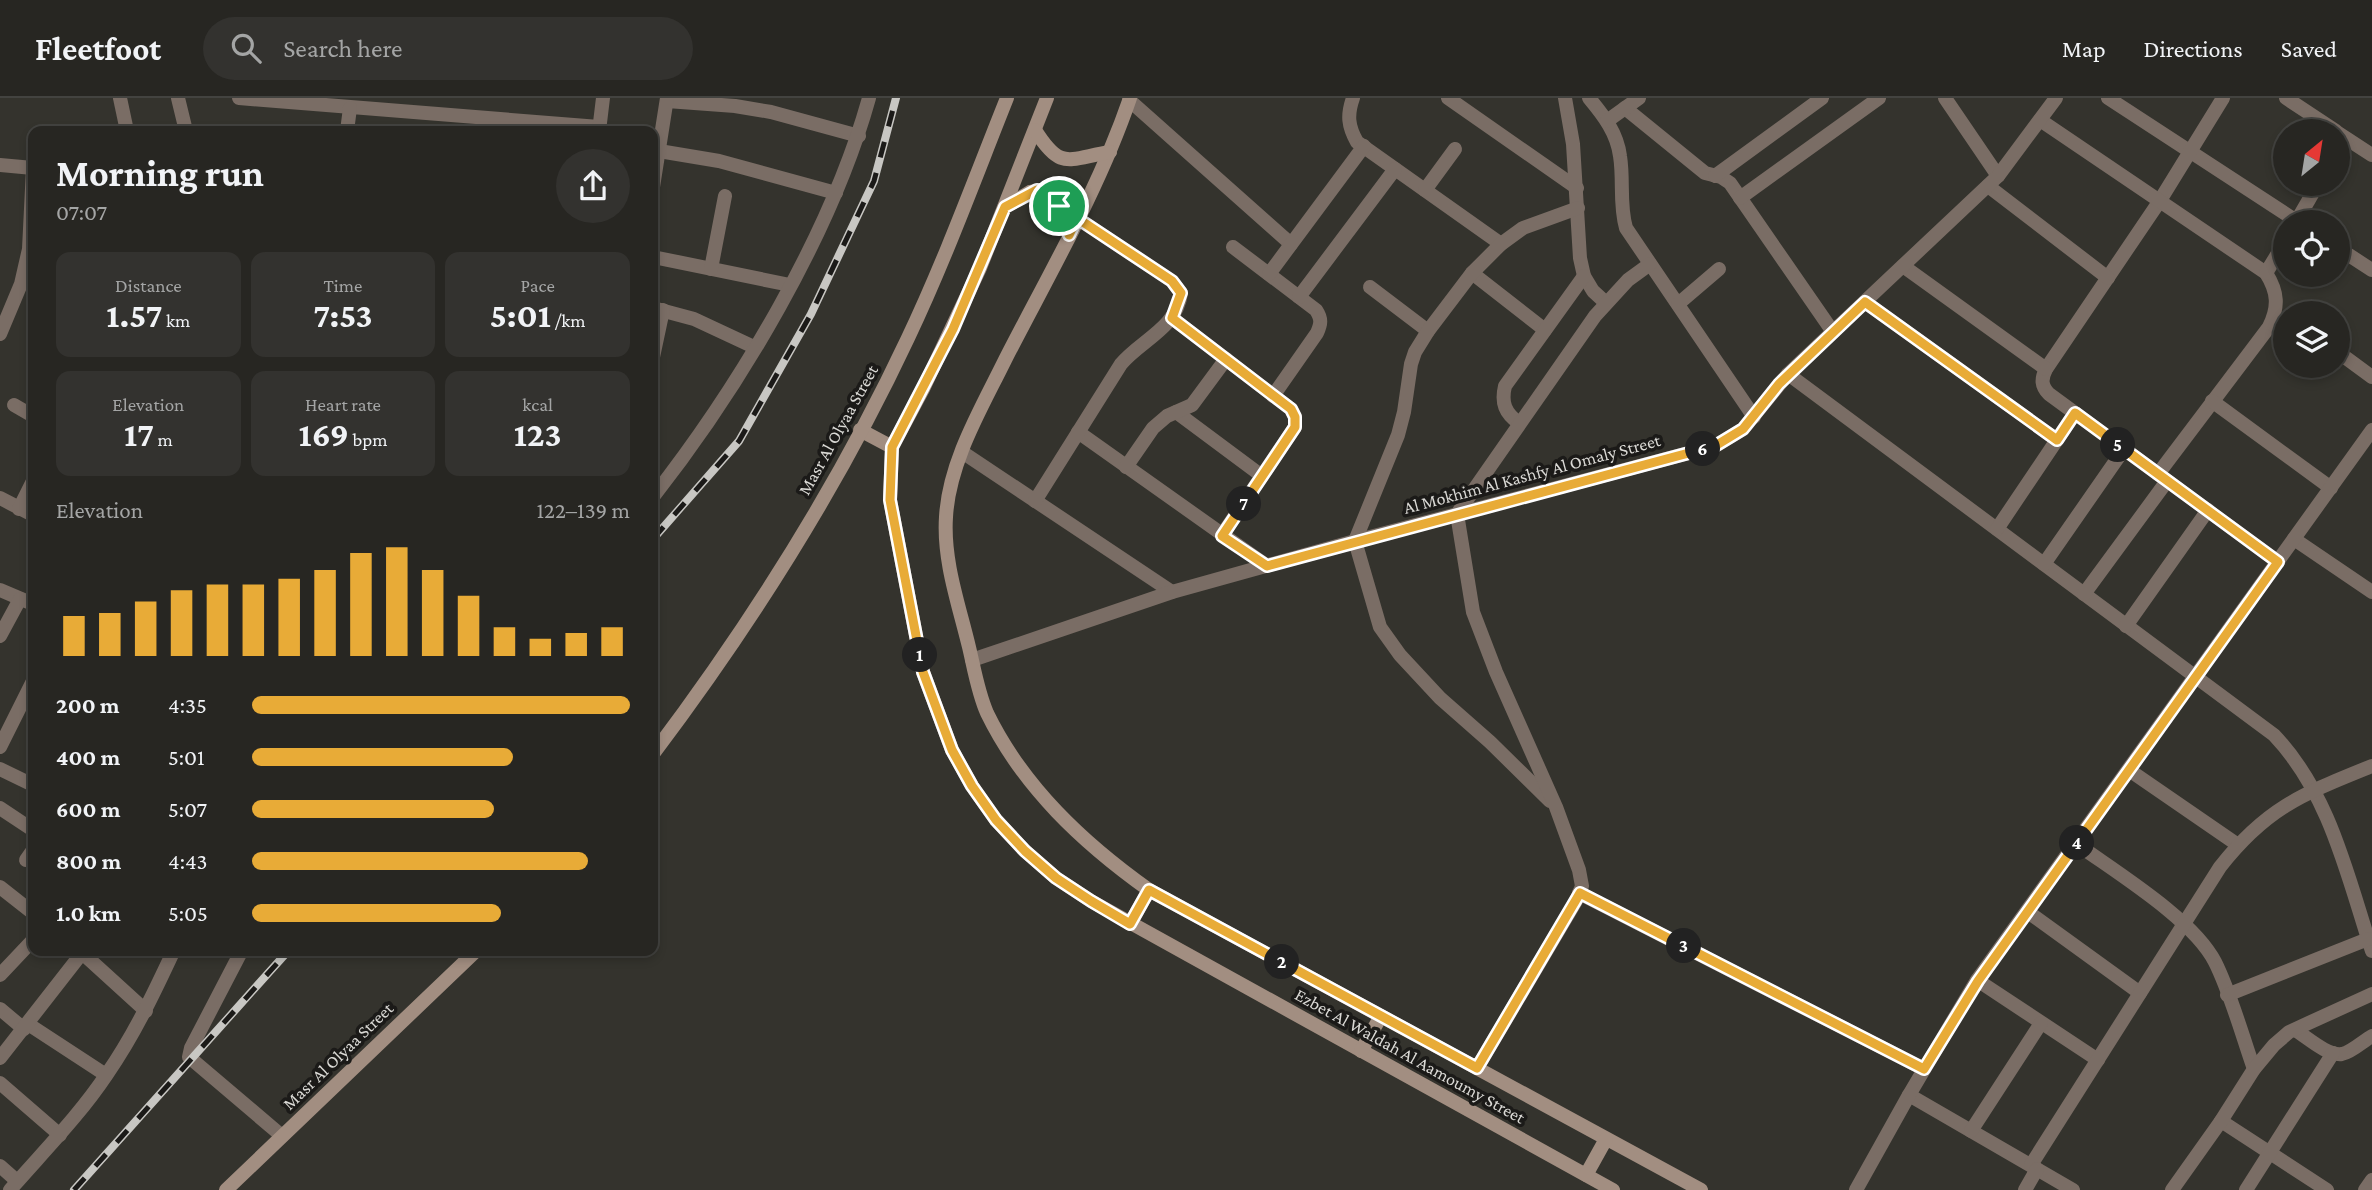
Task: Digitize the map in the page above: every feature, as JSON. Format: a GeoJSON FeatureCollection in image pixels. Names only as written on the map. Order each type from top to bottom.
{"type":"FeatureCollection","features":[{"type":"Feature","properties":{"kind":"street"},"geometry":{"type":"LineString","coordinates":[[120,98],[126,126]]}},
{"type":"Feature","properties":{"kind":"street"},"geometry":{"type":"LineString","coordinates":[[178,98],[185,126]]}},
{"type":"Feature","properties":{"kind":"street"},"geometry":{"type":"LineString","coordinates":[[239,98],[563,126]]}},
{"type":"Feature","properties":{"kind":"street"},"geometry":{"type":"LineString","coordinates":[[599,126],[603,98]]}},
{"type":"Feature","properties":{"kind":"street"},"geometry":{"type":"LineString","coordinates":[[658,490],[709,420],[790,285],[836,193],[859,136],[869,98]]}},
{"type":"Feature","properties":{"kind":"street","name":"Masr Al Olyaa Street"},"geometry":{"type":"LineString","coordinates":[[658,747],[759,604],[821,501],[891,373],[929,291],[1007,98]]}},
{"type":"Feature","properties":{"kind":"street"},"geometry":{"type":"LineString","coordinates":[[860,430],[892,447],[953,329],[1005,207],[1047,98]]}},
{"type":"Feature","properties":{"kind":"street"},"geometry":{"type":"LineString","coordinates":[[1353,98],[1348,113],[1349,128],[1357,142],[1501,244]]}},
{"type":"Feature","properties":{"kind":"street"},"geometry":{"type":"LineString","coordinates":[[1448,98],[1577,188]]}},
{"type":"Feature","properties":{"kind":"street"},"geometry":{"type":"LineString","coordinates":[[1565,98],[1573,144],[1580,258],[1584,276],[1593,291],[1606,303]]}},
{"type":"Feature","properties":{"kind":"street"},"geometry":{"type":"LineString","coordinates":[[1590,98],[1608,121],[1616,139],[1620,157],[1620,210],[1626,228],[1754,416]]}},
{"type":"Feature","properties":{"kind":"street"},"geometry":{"type":"LineString","coordinates":[[1608,121],[1639,98]]}},
{"type":"Feature","properties":{"kind":"street"},"geometry":{"type":"LineString","coordinates":[[1715,176],[1822,98]]}},
{"type":"Feature","properties":{"kind":"street"},"geometry":{"type":"LineString","coordinates":[[1740,198],[1879,98]]}},
{"type":"Feature","properties":{"kind":"street"},"geometry":{"type":"LineString","coordinates":[[1945,98],[1993,181],[2108,278]]}},
{"type":"Feature","properties":{"kind":"street","name":"Al Mokhim Al Kashfy Al Omaly Street"},"geometry":{"type":"LineString","coordinates":[[972,660],[1172,592],[1715,446],[1743,429],[1788,374],[1993,181],[2056,98]]}},
{"type":"Feature","properties":{"kind":"street"},"geometry":{"type":"LineString","coordinates":[[2108,98],[2279,210]]}},
{"type":"Feature","properties":{"kind":"street"},"geometry":{"type":"LineString","coordinates":[[2222,98],[2159,202],[2046,369],[2043,387],[2278,562]]}},
{"type":"Feature","properties":{"kind":"street"},"geometry":{"type":"LineString","coordinates":[[2286,98],[2314,119]]}},
{"type":"Feature","properties":{"kind":"street"},"geometry":{"type":"LineString","coordinates":[[658,156],[667,99],[772,105],[859,136]]}},
{"type":"Feature","properties":{"kind":"street"},"geometry":{"type":"LineString","coordinates":[[1130,99],[1291,244]]}},
{"type":"Feature","properties":{"kind":"street","name":"Ezbet Al Waldah Al Aamoumy Street"},"geometry":{"type":"LineString","coordinates":[[1130,99],[1110,152],[989,391],[948,492],[946,545],[986,711],[1010,754],[1039,793],[1091,846],[1149,890],[1701,1190]]}},
{"type":"Feature","properties":{"kind":"street"},"geometry":{"type":"LineString","coordinates":[[347,126],[349,108]]}},
{"type":"Feature","properties":{"kind":"street"},"geometry":{"type":"LineString","coordinates":[[1625,108],[1705,173],[1730,183],[1833,332]]}},
{"type":"Feature","properties":{"kind":"street"},"geometry":{"type":"LineString","coordinates":[[2039,120],[2266,273],[2278,301]]}},
{"type":"Feature","properties":{"kind":"street"},"geometry":{"type":"LineString","coordinates":[[1035,130],[1049,152],[1060,159],[1110,152]]}},
{"type":"Feature","properties":{"kind":"street"},"geometry":{"type":"LineString","coordinates":[[2350,144],[2372,155]]}},
{"type":"Feature","properties":{"kind":"street"},"geometry":{"type":"LineString","coordinates":[[1269,274],[1364,146]]}},
{"type":"Feature","properties":{"kind":"street"},"geometry":{"type":"LineString","coordinates":[[1425,190],[1455,149]]}},
{"type":"Feature","properties":{"kind":"street"},"geometry":{"type":"LineString","coordinates":[[659,150],[754,170],[836,193]]}},
{"type":"Feature","properties":{"kind":"street"},"geometry":{"type":"LineString","coordinates":[[0,165],[28,168]]}},
{"type":"Feature","properties":{"kind":"street"},"geometry":{"type":"LineString","coordinates":[[1299,297],[1395,169]]}},
{"type":"Feature","properties":{"kind":"street"},"geometry":{"type":"LineString","coordinates":[[1005,207],[1030,192],[1044,190],[1056,199],[1069,235]]}},
{"type":"Feature","properties":{"kind":"street"},"geometry":{"type":"LineString","coordinates":[[711,269],[725,196]]}},
{"type":"Feature","properties":{"kind":"street"},"geometry":{"type":"LineString","coordinates":[[1556,807],[1490,742],[1440,698],[1400,655],[1380,627],[1355,541],[1398,435],[1411,364],[1428,331],[1472,273],[1501,244],[1532,224],[1578,208]]}},
{"type":"Feature","properties":{"kind":"street"},"geometry":{"type":"LineString","coordinates":[[1035,501],[1121,364],[1131,352],[1155,335],[1172,318],[1180,300],[1178,286],[1077,218]]}},
{"type":"Feature","properties":{"kind":"street"},"geometry":{"type":"LineString","coordinates":[[1233,247],[1316,310],[1321,317],[1321,324],[1273,396]]}},
{"type":"Feature","properties":{"kind":"street"},"geometry":{"type":"LineString","coordinates":[[2350,256],[2372,270]]}},
{"type":"Feature","properties":{"kind":"street"},"geometry":{"type":"LineString","coordinates":[[658,258],[790,285]]}},
{"type":"Feature","properties":{"kind":"street"},"geometry":{"type":"LineString","coordinates":[[2266,273],[2273,261]]}},
{"type":"Feature","properties":{"kind":"street"},"geometry":{"type":"LineString","coordinates":[[1477,1068],[1582,886],[1579,870],[1556,807],[1496,672],[1473,612],[1457,514],[1606,303],[1628,280],[1650,264]]}},
{"type":"Feature","properties":{"kind":"street"},"geometry":{"type":"LineString","coordinates":[[0,334],[6,306],[27,284],[28,266]]}},
{"type":"Feature","properties":{"kind":"street"},"geometry":{"type":"LineString","coordinates":[[1903,266],[2046,369]]}},
{"type":"Feature","properties":{"kind":"street"},"geometry":{"type":"LineString","coordinates":[[1678,304],[1719,269]]}},
{"type":"Feature","properties":{"kind":"street"},"geometry":{"type":"LineString","coordinates":[[1472,273],[1545,330]]}},
{"type":"Feature","properties":{"kind":"street"},"geometry":{"type":"LineString","coordinates":[[1519,423],[1510,417],[1504,408],[1502,397],[1505,386],[1584,276]]}},
{"type":"Feature","properties":{"kind":"street"},"geometry":{"type":"LineString","coordinates":[[1370,288],[1428,331]]}},
{"type":"Feature","properties":{"kind":"street"},"geometry":{"type":"LineString","coordinates":[[1865,302],[2057,440]]}},
{"type":"Feature","properties":{"kind":"street"},"geometry":{"type":"LineString","coordinates":[[658,309],[694,319],[754,347]]}},
{"type":"Feature","properties":{"kind":"street"},"geometry":{"type":"LineString","coordinates":[[1172,318],[1291,409],[1295,417],[1295,427],[1222,536]]}},
{"type":"Feature","properties":{"kind":"street"},"geometry":{"type":"LineString","coordinates":[[2084,594],[2213,401],[2273,321]]}},
{"type":"Feature","properties":{"kind":"street"},"geometry":{"type":"LineString","coordinates":[[1126,467],[1159,421],[1192,405],[1226,359]]}},
{"type":"Feature","properties":{"kind":"street"},"geometry":{"type":"LineString","coordinates":[[2350,361],[2372,377]]}},
{"type":"Feature","properties":{"kind":"street"},"geometry":{"type":"LineString","coordinates":[[1788,374],[2274,735],[2288,750],[2314,789],[2329,819],[2370,945],[2227,995]]}},
{"type":"Feature","properties":{"kind":"street"},"geometry":{"type":"LineString","coordinates":[[2213,401],[2331,488]]}},
{"type":"Feature","properties":{"kind":"street"},"geometry":{"type":"LineString","coordinates":[[14,405],[28,413]]}},
{"type":"Feature","properties":{"kind":"street"},"geometry":{"type":"LineString","coordinates":[[1176,412],[1262,476]]}},
{"type":"Feature","properties":{"kind":"street"},"geometry":{"type":"LineString","coordinates":[[1997,529],[2075,413]]}},
{"type":"Feature","properties":{"kind":"street"},"geometry":{"type":"LineString","coordinates":[[1859,1189],[1909,1095],[1978,981],[2372,430]]}},
{"type":"Feature","properties":{"kind":"street"},"geometry":{"type":"LineString","coordinates":[[1078,432],[1267,566]]}},
{"type":"Feature","properties":{"kind":"street","name":"Ezbet Al Waldah Al Aamoumy Street"},"geometry":{"type":"LineString","coordinates":[[892,447],[890,500],[923,672],[952,750],[972,786],[988,809],[1025,851],[1056,878],[1130,924],[1614,1190]]}},
{"type":"Feature","properties":{"kind":"street"},"geometry":{"type":"LineString","coordinates":[[2043,564],[2124,449]]}},
{"type":"Feature","properties":{"kind":"street"},"geometry":{"type":"LineString","coordinates":[[962,453],[1172,592]]}},
{"type":"Feature","properties":{"kind":"street"},"geometry":{"type":"LineString","coordinates":[[19,509],[28,491]]}},
{"type":"Feature","properties":{"kind":"street"},"geometry":{"type":"LineString","coordinates":[[0,499],[28,513]]}},
{"type":"Feature","properties":{"kind":"street"},"geometry":{"type":"LineString","coordinates":[[2126,626],[2208,510]]}},
{"type":"Feature","properties":{"kind":"street"},"geometry":{"type":"LineString","coordinates":[[2294,539],[2372,592]]}},
{"type":"Feature","properties":{"kind":"street"},"geometry":{"type":"LineString","coordinates":[[0,590],[27,601],[0,636]]}},
{"type":"Feature","properties":{"kind":"street"},"geometry":{"type":"LineString","coordinates":[[0,747],[27,711]]}},
{"type":"Feature","properties":{"kind":"street"},"geometry":{"type":"LineString","coordinates":[[2025,1190],[2034,1167],[2098,1060],[2220,867],[2238,845],[2262,821],[2287,804],[2314,789],[2372,766]]}},
{"type":"Feature","properties":{"kind":"street"},"geometry":{"type":"LineString","coordinates":[[0,769],[28,783]]}},
{"type":"Feature","properties":{"kind":"street"},"geometry":{"type":"LineString","coordinates":[[2129,770],[2238,845]]}},
{"type":"Feature","properties":{"kind":"street"},"geometry":{"type":"LineString","coordinates":[[0,808],[28,827]]}},
{"type":"Feature","properties":{"kind":"street"},"geometry":{"type":"LineString","coordinates":[[2077,844],[2184,924],[2203,944],[2215,962],[2254,1069]]}},
{"type":"Feature","properties":{"kind":"street"},"geometry":{"type":"LineString","coordinates":[[0,887],[28,905]]}},
{"type":"Feature","properties":{"kind":"street"},"geometry":{"type":"LineString","coordinates":[[1130,924],[1149,890]]}},
{"type":"Feature","properties":{"kind":"street"},"geometry":{"type":"LineString","coordinates":[[1580,893],[1924,1069]]}},
{"type":"Feature","properties":{"kind":"street"},"geometry":{"type":"LineString","coordinates":[[2028,912],[2140,993]]}},
{"type":"Feature","properties":{"kind":"street"},"geometry":{"type":"LineString","coordinates":[[0,975],[28,945]]}},
{"type":"Feature","properties":{"kind":"street"},"geometry":{"type":"LineString","coordinates":[[0,1058],[78,956]]}},
{"type":"Feature","properties":{"kind":"street"},"geometry":{"type":"LineString","coordinates":[[85,956],[146,1011]]}},
{"type":"Feature","properties":{"kind":"street"},"geometry":{"type":"LineString","coordinates":[[0,1166],[14,1186],[60,1135],[106,1075],[146,1011],[171,956]]}},
{"type":"Feature","properties":{"kind":"street"},"geometry":{"type":"LineString","coordinates":[[239,956],[191,1048],[189,1057],[282,1136]]}},
{"type":"Feature","properties":{"kind":"street","name":"Masr Al Olyaa Street"},"geometry":{"type":"LineString","coordinates":[[226,1190],[471,956]]}},
{"type":"Feature","properties":{"kind":"street"},"geometry":{"type":"LineString","coordinates":[[1978,981],[2098,1060]]}},
{"type":"Feature","properties":{"kind":"street"},"geometry":{"type":"LineString","coordinates":[[2172,1190],[2254,1069],[2274,1045],[2295,1030],[2372,994]]}},
{"type":"Feature","properties":{"kind":"street"},"geometry":{"type":"LineString","coordinates":[[0,1009],[106,1075]]}},
{"type":"Feature","properties":{"kind":"street"},"geometry":{"type":"LineString","coordinates":[[1361,1051],[1381,1016]]}},
{"type":"Feature","properties":{"kind":"street"},"geometry":{"type":"LineString","coordinates":[[1971,1131],[2041,1023]]}},
{"type":"Feature","properties":{"kind":"street"},"geometry":{"type":"LineString","coordinates":[[2295,1030],[2333,1053],[2346,1053],[2372,1036]]}},
{"type":"Feature","properties":{"kind":"street"},"geometry":{"type":"LineString","coordinates":[[2246,1190],[2333,1053]]}},
{"type":"Feature","properties":{"kind":"street"},"geometry":{"type":"LineString","coordinates":[[0,1083],[60,1135]]}},
{"type":"Feature","properties":{"kind":"street"},"geometry":{"type":"LineString","coordinates":[[1909,1095],[2073,1190]]}},
{"type":"Feature","properties":{"kind":"street"},"geometry":{"type":"LineString","coordinates":[[2221,1121],[2327,1190]]}},
{"type":"Feature","properties":{"kind":"street"},"geometry":{"type":"LineString","coordinates":[[1586,1175],[1606,1139]]}},
{"type":"Feature","properties":{"kind":"street"},"geometry":{"type":"LineString","coordinates":[[2365,1190],[2372,1180]]}},
{"type":"Feature","properties":{"kind":"railway"},"geometry":{"type":"LineString","coordinates":[[658,533],[739,441],[811,314],[874,181],[896,98]]}},
{"type":"Feature","properties":{"kind":"railway"},"geometry":{"type":"LineString","coordinates":[[74,1190],[284,956]]}},
{"type":"Feature","properties":{"kind":"route"},"geometry":{"type":"LineString","coordinates":[[1037,190],[1051,193],[1059,206],[1069,235],[1077,218],[1178,286],[1180,300],[1172,318],[1291,409],[1295,417],[1295,427],[1222,536],[1267,566],[1715,446],[1743,429],[1788,374],[1865,302],[2057,440],[2075,413],[2278,562],[1978,981],[1924,1069],[1580,893],[1477,1068],[1149,890],[1130,924],[1091,901],[1056,878],[1025,851],[996,820],[972,786],[952,750],[923,672],[892,518],[889,483],[892,447],[953,329],[1005,207],[1037,190]]}}]}
